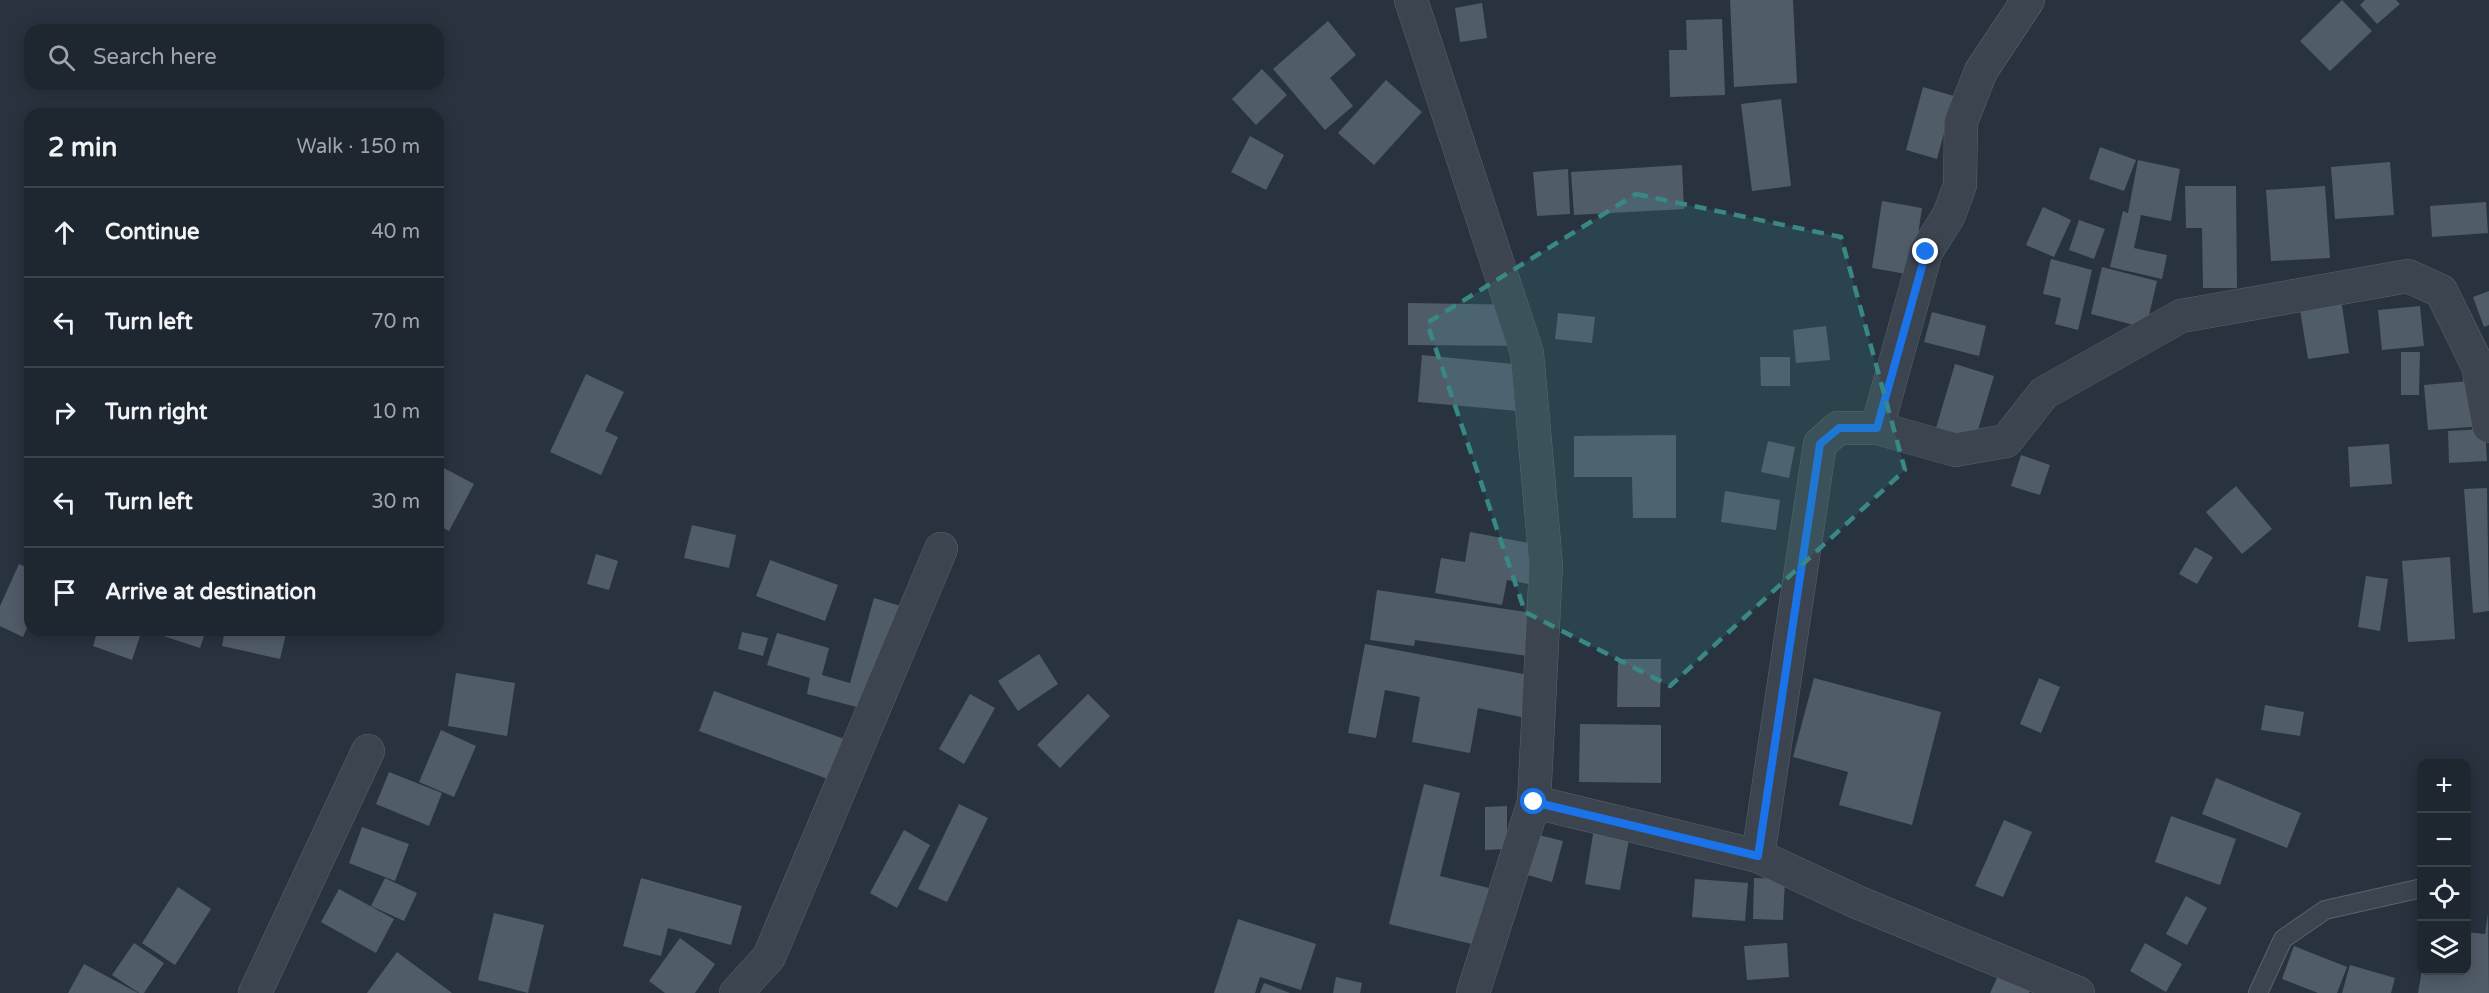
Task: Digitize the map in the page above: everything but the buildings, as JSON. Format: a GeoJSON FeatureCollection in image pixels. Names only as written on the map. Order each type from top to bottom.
{"type":"FeatureCollection","features":[{"type":"Feature","properties":{"kind":"street"},"geometry":{"type":"LineString","coordinates":[[1411,0],[1527,353],[1546,565],[1534,802],[1473,993]]}},
{"type":"Feature","properties":{"kind":"street"},"geometry":{"type":"LineString","coordinates":[[1877,428],[1926,252],[1949,215],[1960,185],[1961,122],[1982,71],[2028,0]]}},
{"type":"Feature","properties":{"kind":"street"},"geometry":{"type":"LineString","coordinates":[[1758,856],[1820,444],[1839,428],[1877,428],[1955,450],[2006,441],[2044,393],[2181,316],[2408,276],[2441,291],[2478,366],[2489,426]]}},
{"type":"Feature","properties":{"kind":"street"},"geometry":{"type":"LineString","coordinates":[[736,993],[769,957],[941,549]]}},
{"type":"Feature","properties":{"kind":"street"},"geometry":{"type":"LineString","coordinates":[[255,993],[368,751]]}},
{"type":"Feature","properties":{"kind":"street"},"geometry":{"type":"LineString","coordinates":[[1534,802],[1758,856],[1857,902],[2078,993]]}},
{"type":"Feature","properties":{"kind":"lane"},"geometry":{"type":"LineString","coordinates":[[2258,993],[2283,939],[2325,910],[2417,889]]}},
{"type":"Feature","properties":{"kind":"highlighted area"},"geometry":{"type":"Polygon","coordinates":[[[1636,194],[1841,237],[1905,470],[1670,686],[1525,612],[1427,323],[1636,194]]]}},
{"type":"Feature","properties":{"kind":"route"},"geometry":{"type":"LineString","coordinates":[[1534,802],[1758,856],[1820,444],[1839,428],[1877,428],[1926,252]]}}]}
